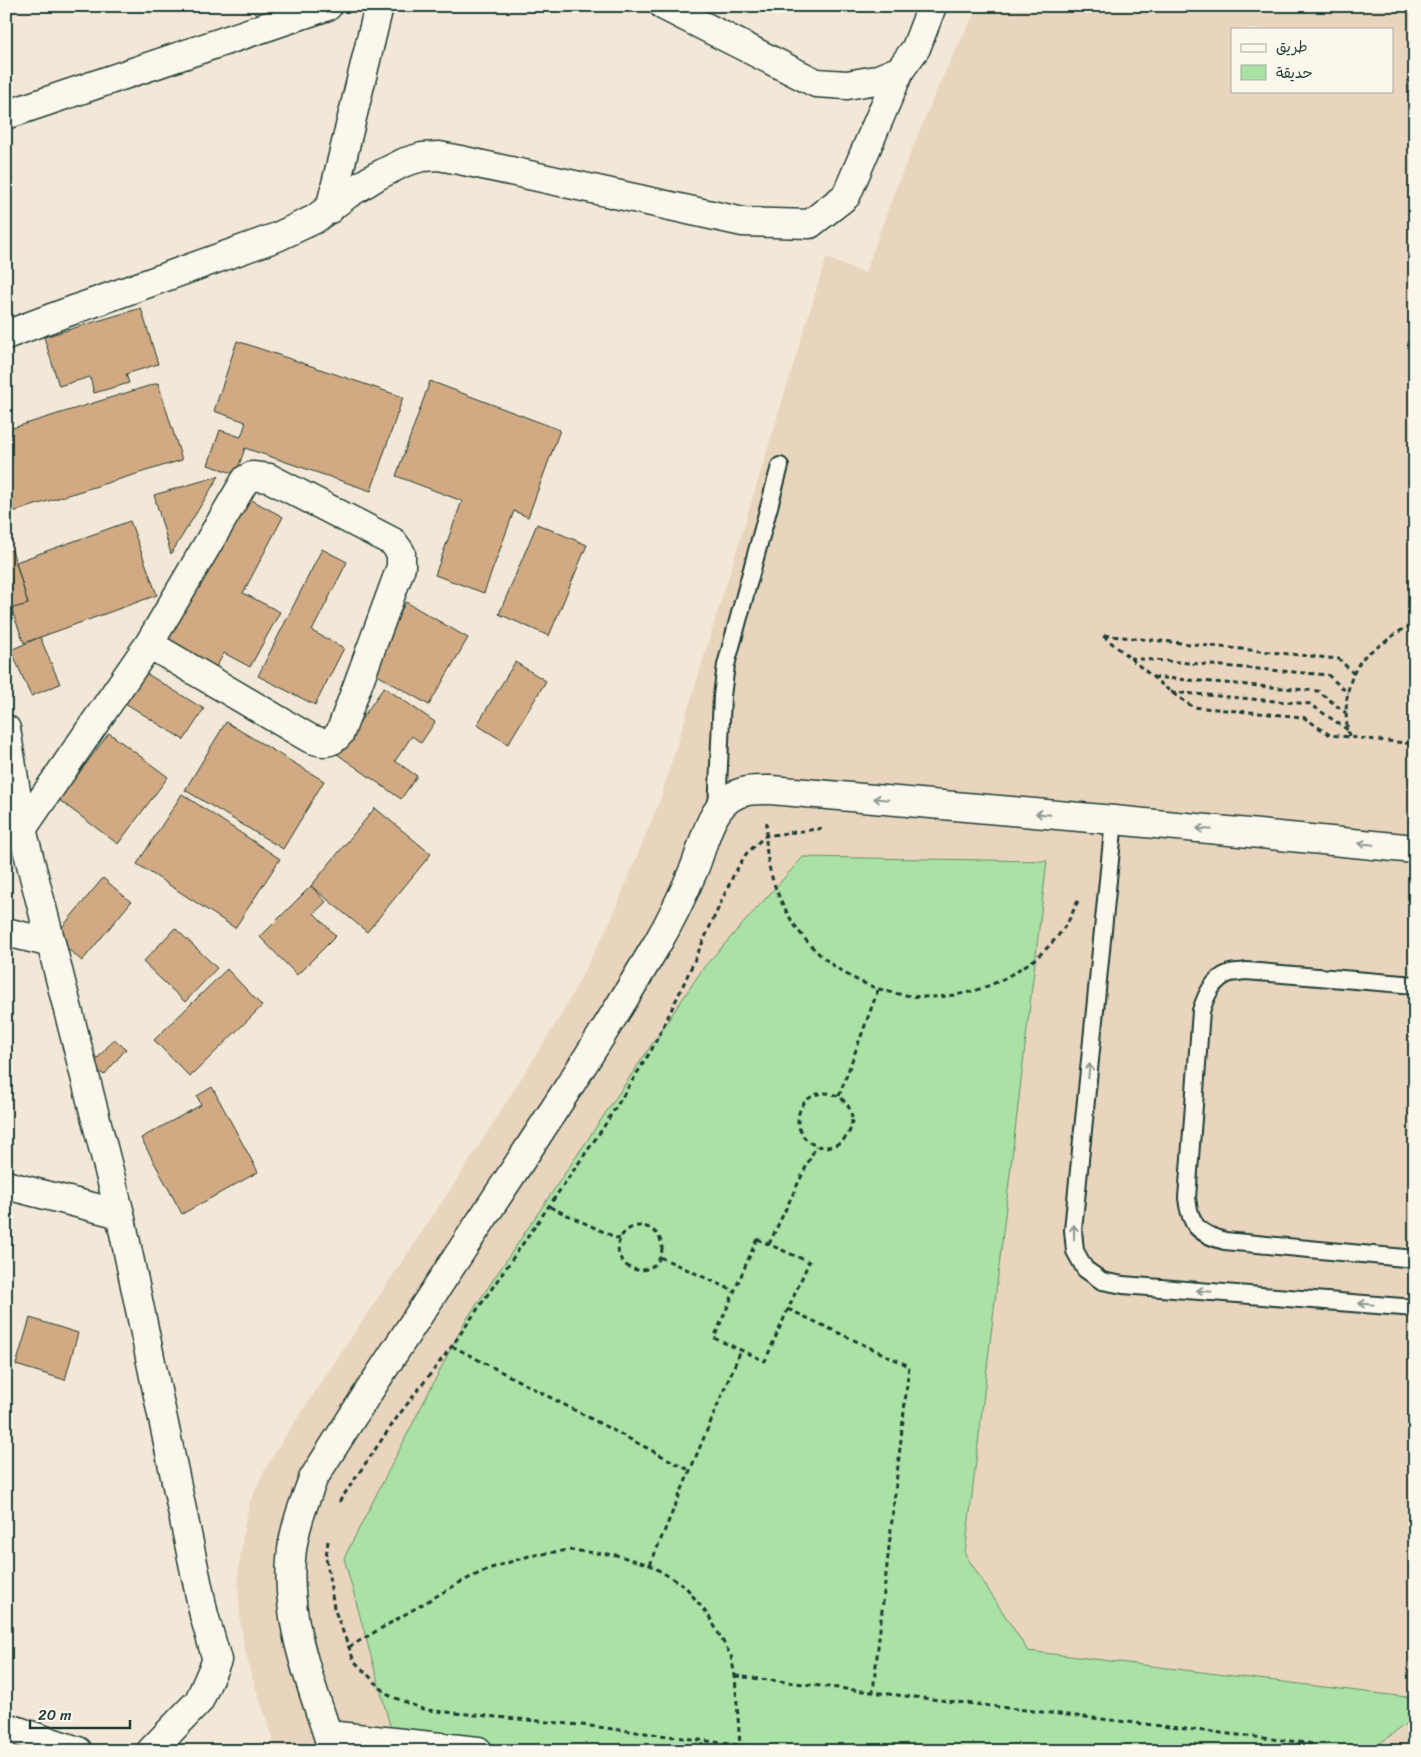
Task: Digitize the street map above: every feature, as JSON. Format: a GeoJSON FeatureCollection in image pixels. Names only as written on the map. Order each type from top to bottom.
{"type":"FeatureCollection","features":[{"type":"Feature","properties":{"kind":"street"},"geometry":{"type":"LineString","coordinates":[[6,115],[328,6]]}},
{"type":"Feature","properties":{"kind":"street"},"geometry":{"type":"LineString","coordinates":[[330,209],[379,6]]}},
{"type":"Feature","properties":{"kind":"street"},"geometry":{"type":"LineString","coordinates":[[664,6],[816,83],[847,85],[876,80],[900,70]]}},
{"type":"Feature","properties":{"kind":"street"},"geometry":{"type":"LineString","coordinates":[[6,335],[277,237],[315,219],[355,190],[405,162],[422,157],[439,156],[743,222],[810,224],[846,196],[900,70],[916,48],[932,6]]}},
{"type":"Feature","properties":{"kind":"street"},"geometry":{"type":"LineString","coordinates":[[22,829],[149,644],[246,479],[252,476],[269,478],[278,482],[393,542],[402,553],[401,567],[340,733],[328,743],[318,742],[309,738],[149,644]]}},
{"type":"Feature","properties":{"kind":"street"},"geometry":{"type":"LineString","coordinates":[[6,729],[22,829],[120,1214],[204,1615],[217,1660],[198,1701],[151,1751]]}},
{"type":"Feature","properties":{"kind":"street"},"geometry":{"type":"LineString","coordinates":[[478,1751],[330,1743],[297,1640],[290,1599],[291,1558],[298,1518],[313,1479],[540,1134],[657,944],[695,867],[709,826],[717,810],[730,798],[745,790],[771,790],[1415,849]]}},
{"type":"Feature","properties":{"kind":"street"},"geometry":{"type":"LineString","coordinates":[[6,932],[51,943]]}},
{"type":"Feature","properties":{"kind":"street"},"geometry":{"type":"LineString","coordinates":[[6,1185],[120,1214]]}},
{"type":"Feature","properties":{"kind":"street"},"geometry":{"type":"LineString","coordinates":[[6,1727],[78,1751]]}},
{"type":"Feature","properties":{"kind":"lane"},"geometry":{"type":"LineString","coordinates":[[717,810],[722,696],[726,665],[780,466]]}},
{"type":"Feature","properties":{"kind":"lane"},"geometry":{"type":"LineString","coordinates":[[1114,820],[1074,1230],[1075,1251],[1085,1268],[1102,1281],[1123,1285],[1415,1308]]}},
{"type":"Feature","properties":{"kind":"lane"},"geometry":{"type":"LineString","coordinates":[[1415,985],[1246,971],[1230,973],[1216,982],[1206,995],[1201,1011],[1187,1198],[1189,1214],[1197,1227],[1210,1237],[1225,1241],[1415,1259]]}},
{"type":"Feature","properties":{"kind":"path"},"geometry":{"type":"LineString","coordinates":[[1349,736],[1346,713],[1348,693],[1354,674],[1364,657],[1404,627],[1415,624]]}},
{"type":"Feature","properties":{"kind":"path"},"geometry":{"type":"LineString","coordinates":[[1354,674],[1339,659],[1102,635],[1170,692],[1193,707],[1303,717],[1330,735],[1415,744]]}},
{"type":"Feature","properties":{"kind":"path"},"geometry":{"type":"LineString","coordinates":[[1130,658],[1328,675],[1348,693]]}},
{"type":"Feature","properties":{"kind":"path"},"geometry":{"type":"LineString","coordinates":[[1153,676],[1318,691],[1346,713]]}},
{"type":"Feature","properties":{"kind":"path"},"geometry":{"type":"LineString","coordinates":[[1170,692],[1310,704],[1348,730]]}},
{"type":"Feature","properties":{"kind":"path"},"geometry":{"type":"LineString","coordinates":[[771,790],[765,836],[769,869],[780,901],[797,931],[820,956],[847,975],[878,990],[919,998],[961,994],[1001,981],[1037,958],[1065,926],[1080,896]]}},
{"type":"Feature","properties":{"kind":"path"},"geometry":{"type":"LineString","coordinates":[[337,1506],[398,1416],[452,1346],[550,1207],[603,1128],[652,1049],[733,876],[746,854],[765,836],[826,828]]}},
{"type":"Feature","properties":{"kind":"path"},"geometry":{"type":"LineString","coordinates":[[839,1096],[878,990]]}},
{"type":"Feature","properties":{"kind":"path"},"geometry":{"type":"LineString","coordinates":[[828,1092],[839,1096],[848,1104],[852,1115],[852,1126],[847,1137],[838,1145],[828,1148],[816,1146],[806,1140],[800,1131],[798,1119],[800,1108],[807,1099],[817,1094],[828,1092]]}},
{"type":"Feature","properties":{"kind":"path"},"geometry":{"type":"LineString","coordinates":[[769,1244],[816,1146]]}},
{"type":"Feature","properties":{"kind":"path"},"geometry":{"type":"LineString","coordinates":[[550,1207],[620,1239]]}},
{"type":"Feature","properties":{"kind":"path"},"geometry":{"type":"LineString","coordinates":[[634,1226],[644,1226],[654,1230],[660,1238],[662,1247],[660,1258],[654,1265],[645,1270],[636,1270],[626,1266],[620,1258],[618,1248],[620,1239],[625,1231],[634,1226]]}},
{"type":"Feature","properties":{"kind":"path"},"geometry":{"type":"LineString","coordinates":[[757,1239],[769,1244],[809,1262],[765,1361],[714,1338],[757,1239]]}},
{"type":"Feature","properties":{"kind":"path"},"geometry":{"type":"LineString","coordinates":[[660,1258],[734,1291]]}},
{"type":"Feature","properties":{"kind":"path"},"geometry":{"type":"LineString","coordinates":[[788,1309],[909,1366],[873,1692]]}},
{"type":"Feature","properties":{"kind":"path"},"geometry":{"type":"LineString","coordinates":[[452,1346],[689,1470]]}},
{"type":"Feature","properties":{"kind":"path"},"geometry":{"type":"LineString","coordinates":[[650,1565],[741,1350]]}},
{"type":"Feature","properties":{"kind":"path"},"geometry":{"type":"LineString","coordinates":[[328,1540],[326,1557],[334,1608],[354,1661],[388,1695],[425,1710],[590,1726],[785,1751]]}},
{"type":"Feature","properties":{"kind":"path"},"geometry":{"type":"LineString","coordinates":[[349,1647],[459,1583],[488,1569],[529,1556],[568,1550],[616,1555],[650,1565],[685,1586],[710,1618],[731,1656],[735,1676],[740,1745]]}},
{"type":"Feature","properties":{"kind":"path"},"geometry":{"type":"LineString","coordinates":[[735,1676],[1315,1744]]}},
{"type":"Feature","properties":{"kind":"shaded area"},"geometry":{"type":"Polygon","coordinates":[[[978,6],[1415,6],[1415,1751],[277,1751],[251,1674],[240,1620],[238,1574],[244,1527],[250,1502],[264,1471],[282,1441],[466,1166],[561,1015],[610,922],[660,800],[826,258],[865,273],[893,195],[939,84],[978,6]]]}},
{"type":"Feature","properties":{"kind":"green space"},"geometry":{"type":"Polygon","coordinates":[[[803,857],[1047,861],[965,1554],[1028,1651],[1415,1698],[1415,1717],[1370,1751],[397,1751],[344,1558],[464,1323],[704,967],[803,857]]]}},
{"type":"Feature","properties":{"kind":"building"},"geometry":{"type":"Polygon","coordinates":[[[141,308],[158,364],[126,374],[129,383],[94,393],[90,377],[59,386],[44,337],[141,308]]]}},
{"type":"Feature","properties":{"kind":"building"},"geometry":{"type":"Polygon","coordinates":[[[237,341],[403,397],[371,491],[245,448],[236,474],[208,465],[220,430],[241,437],[246,422],[214,411],[237,341]]]}},
{"type":"Feature","properties":{"kind":"building"},"geometry":{"type":"Polygon","coordinates":[[[430,381],[560,430],[528,517],[514,511],[484,593],[435,575],[462,501],[396,476],[430,381]]]}},
{"type":"Feature","properties":{"kind":"building"},"geometry":{"type":"Polygon","coordinates":[[[158,383],[182,460],[6,514],[6,430],[158,383]]]}},
{"type":"Feature","properties":{"kind":"building"},"geometry":{"type":"Polygon","coordinates":[[[219,476],[171,554],[154,495],[219,476]]]}},
{"type":"Feature","properties":{"kind":"building"},"geometry":{"type":"Polygon","coordinates":[[[239,493],[283,517],[243,593],[280,612],[250,667],[224,653],[215,669],[160,638],[239,493]]]}},
{"type":"Feature","properties":{"kind":"building"},"geometry":{"type":"Polygon","coordinates":[[[130,521],[157,595],[24,643],[11,608],[28,604],[16,562],[130,521]]]}},
{"type":"Feature","properties":{"kind":"building"},"geometry":{"type":"Polygon","coordinates":[[[537,524],[587,545],[549,636],[499,614],[537,524]]]}},
{"type":"Feature","properties":{"kind":"building"},"geometry":{"type":"Polygon","coordinates":[[[322,549],[347,562],[312,631],[344,648],[315,705],[258,676],[322,549]]]}},
{"type":"Feature","properties":{"kind":"building"},"geometry":{"type":"Polygon","coordinates":[[[12,550],[28,604],[6,610],[6,552],[12,550]]]}},
{"type":"Feature","properties":{"kind":"building"},"geometry":{"type":"Polygon","coordinates":[[[406,602],[468,638],[429,705],[367,669],[406,602]]]}},
{"type":"Feature","properties":{"kind":"building"},"geometry":{"type":"Polygon","coordinates":[[[40,637],[60,684],[31,696],[11,650],[40,637]]]}},
{"type":"Feature","properties":{"kind":"building"},"geometry":{"type":"Polygon","coordinates":[[[515,662],[546,681],[508,744],[477,725],[515,662]]]}},
{"type":"Feature","properties":{"kind":"building"},"geometry":{"type":"Polygon","coordinates":[[[144,672],[204,709],[184,740],[125,703],[144,672]]]}},
{"type":"Feature","properties":{"kind":"building"},"geometry":{"type":"Polygon","coordinates":[[[384,687],[435,722],[421,743],[412,736],[395,761],[417,776],[401,799],[337,754],[384,687]]]}},
{"type":"Feature","properties":{"kind":"building"},"geometry":{"type":"Polygon","coordinates":[[[226,722],[324,781],[283,849],[185,790],[226,722]]]}},
{"type":"Feature","properties":{"kind":"building"},"geometry":{"type":"Polygon","coordinates":[[[109,733],[168,777],[118,844],[59,800],[109,733]]]}},
{"type":"Feature","properties":{"kind":"building"},"geometry":{"type":"Polygon","coordinates":[[[182,794],[280,859],[235,928],[137,864],[182,794]]]}},
{"type":"Feature","properties":{"kind":"building"},"geometry":{"type":"Polygon","coordinates":[[[375,808],[431,854],[367,932],[311,886],[375,808]]]}},
{"type":"Feature","properties":{"kind":"building"},"geometry":{"type":"Polygon","coordinates":[[[103,878],[131,902],[82,961],[54,937],[103,878]]]}},
{"type":"Feature","properties":{"kind":"building"},"geometry":{"type":"Polygon","coordinates":[[[311,886],[326,902],[314,913],[336,936],[297,975],[260,937],[311,886]]]}},
{"type":"Feature","properties":{"kind":"building"},"geometry":{"type":"Polygon","coordinates":[[[175,928],[217,968],[185,1002],[143,962],[175,928]]]}},
{"type":"Feature","properties":{"kind":"building"},"geometry":{"type":"Polygon","coordinates":[[[227,969],[262,1006],[190,1077],[154,1040],[227,969]]]}},
{"type":"Feature","properties":{"kind":"building"},"geometry":{"type":"Polygon","coordinates":[[[114,1039],[126,1049],[104,1075],[92,1065],[114,1039]]]}},
{"type":"Feature","properties":{"kind":"building"},"geometry":{"type":"Polygon","coordinates":[[[212,1087],[258,1172],[182,1214],[141,1138],[201,1105],[197,1096],[212,1087]]]}},
{"type":"Feature","properties":{"kind":"building"},"geometry":{"type":"Polygon","coordinates":[[[30,1318],[78,1333],[65,1380],[16,1365],[30,1318]]]}}]}
